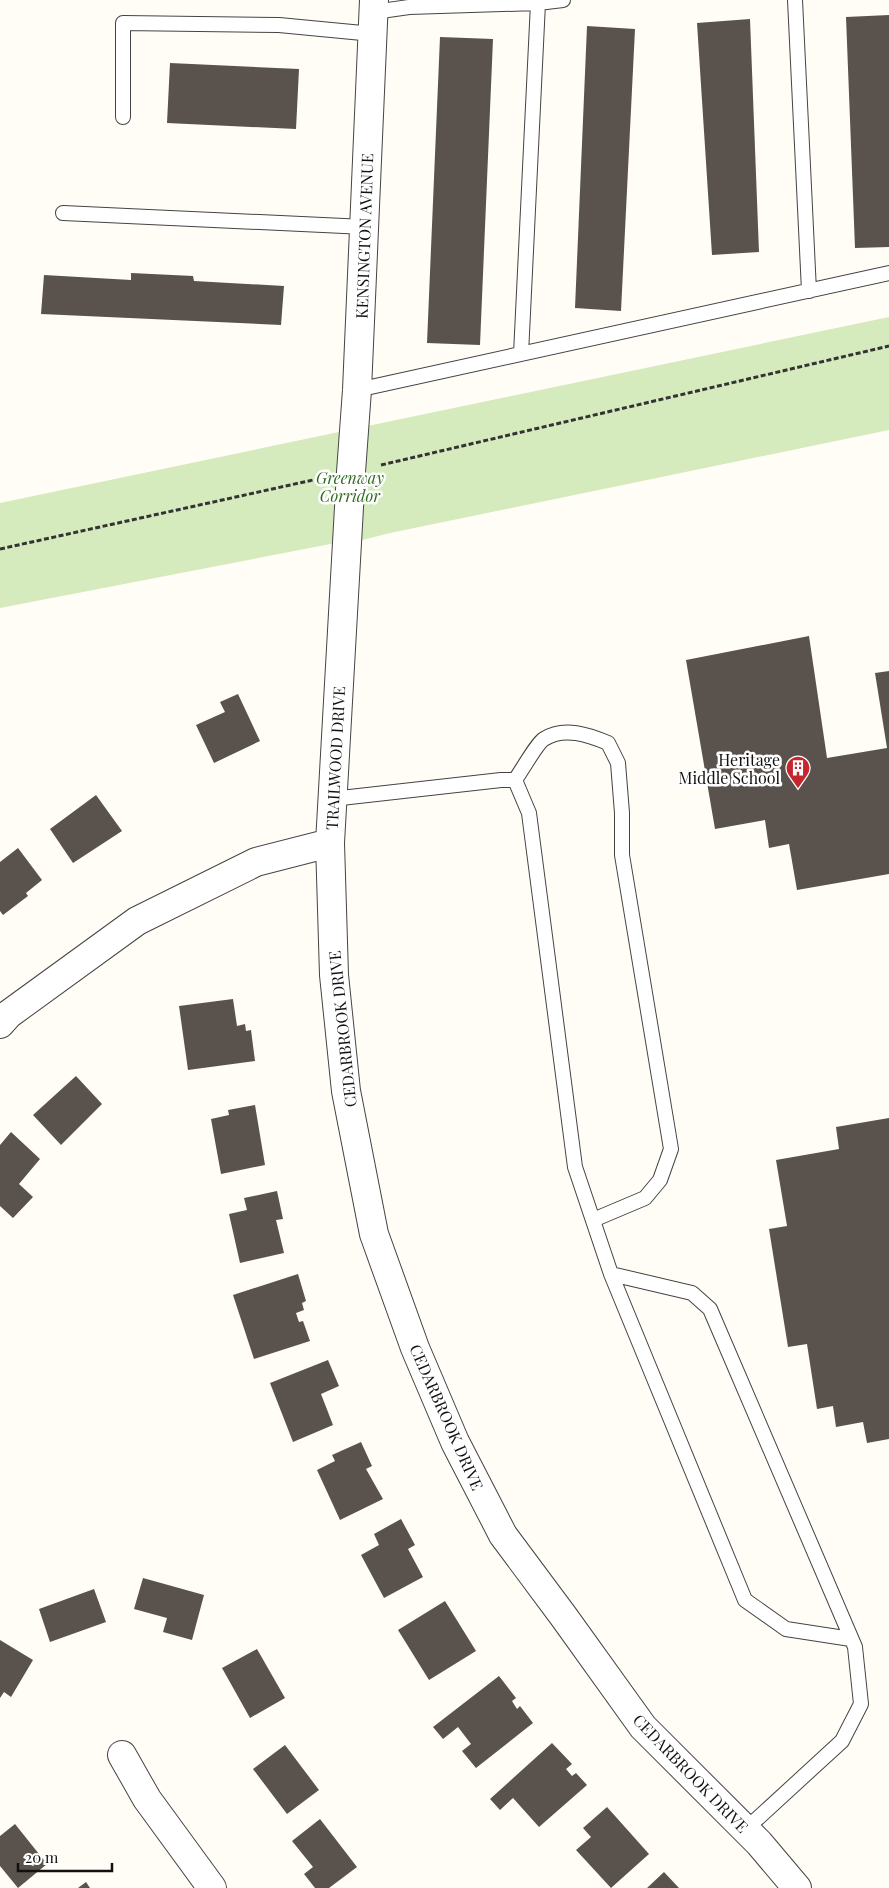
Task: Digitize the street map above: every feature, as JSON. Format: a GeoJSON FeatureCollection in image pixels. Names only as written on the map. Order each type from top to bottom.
{"type":"FeatureCollection","features":[{"type":"Feature","properties":{"kind":"street","name":"KENSINGTON AVENUE"},"geometry":{"type":"LineString","coordinates":[[351,472],[358,390],[374,15]]}},
{"type":"Feature","properties":{"kind":"street","name":"TRAILWOOD DRIVE"},"geometry":{"type":"LineString","coordinates":[[0,1024],[9,1014],[137,921],[256,862],[330,843],[351,472]]}},
{"type":"Feature","properties":{"kind":"street","name":"CEDARBROOK DRIVE"},"geometry":{"type":"LineString","coordinates":[[330,843],[334,975],[346,1090],[374,1234],[415,1348],[455,1442],[502,1535],[643,1727],[759,1842],[797,1888]]}},
{"type":"Feature","properties":{"kind":"street"},"geometry":{"type":"LineString","coordinates":[[122,1755],[147,1799],[212,1888]]}},
{"type":"Feature","properties":{"kind":"lane"},"geometry":{"type":"LineString","coordinates":[[123,117],[123,23],[279,25],[374,15],[409,6],[538,3],[562,0]]}},
{"type":"Feature","properties":{"kind":"lane"},"geometry":{"type":"LineString","coordinates":[[795,0],[809,291]]}},
{"type":"Feature","properties":{"kind":"lane"},"geometry":{"type":"LineString","coordinates":[[521,354],[538,3]]}},
{"type":"Feature","properties":{"kind":"lane"},"geometry":{"type":"LineString","coordinates":[[63,213],[365,227]]}},
{"type":"Feature","properties":{"kind":"lane"},"geometry":{"type":"LineString","coordinates":[[358,390],[889,273]]}},
{"type":"Feature","properties":{"kind":"lane"},"geometry":{"type":"LineString","coordinates":[[515,780],[543,739],[559,733],[584,733],[608,743],[618,763],[622,813],[622,855],[671,1149],[660,1180],[645,1198],[593,1220]]}},
{"type":"Feature","properties":{"kind":"lane"},"geometry":{"type":"LineString","coordinates":[[332,799],[500,780],[515,780]]}},
{"type":"Feature","properties":{"kind":"lane"},"geometry":{"type":"LineString","coordinates":[[515,780],[529,813],[575,1167],[611,1274],[745,1600],[786,1629],[851,1639]]}},
{"type":"Feature","properties":{"kind":"lane"},"geometry":{"type":"LineString","coordinates":[[611,1274],[692,1293],[710,1309],[855,1647],[861,1704],[842,1741],[745,1830]]}},
{"type":"Feature","properties":{"kind":"path"},"geometry":{"type":"LineString","coordinates":[[0,549],[351,472],[889,346]]}},
{"type":"Feature","properties":{"kind":"green space","name":"Greenway Corridor"},"geometry":{"type":"Polygon","coordinates":[[[889,317],[889,430],[390,533],[347,544],[346,541],[0,608],[0,503],[889,317]]]}},
{"type":"Feature","properties":{"kind":"building"},"geometry":{"type":"Polygon","coordinates":[[[889,15],[889,247],[855,248],[846,17],[889,15]]]}},
{"type":"Feature","properties":{"kind":"building"},"geometry":{"type":"Polygon","coordinates":[[[750,19],[759,252],[712,255],[697,23],[750,19]]]}},
{"type":"Feature","properties":{"kind":"building"},"geometry":{"type":"Polygon","coordinates":[[[587,26],[635,29],[621,311],[575,308],[587,26]]]}},
{"type":"Feature","properties":{"kind":"building"},"geometry":{"type":"Polygon","coordinates":[[[440,37],[493,39],[480,345],[427,343],[440,37]]]}},
{"type":"Feature","properties":{"kind":"building"},"geometry":{"type":"Polygon","coordinates":[[[170,63],[299,69],[296,129],[167,123],[170,63]]]}},
{"type":"Feature","properties":{"kind":"building"},"geometry":{"type":"Polygon","coordinates":[[[131,273],[193,276],[194,281],[284,286],[281,325],[41,314],[44,275],[131,280],[131,273]]]}},
{"type":"Feature","properties":{"kind":"building","name":"Heritage Middle School"},"geometry":{"type":"Polygon","coordinates":[[[809,636],[827,758],[887,748],[875,673],[889,671],[889,874],[797,890],[789,844],[769,848],[765,820],[715,829],[686,660],[809,636]]]}},
{"type":"Feature","properties":{"kind":"building"},"geometry":{"type":"Polygon","coordinates":[[[238,694],[260,741],[214,763],[196,725],[225,712],[220,702],[238,694]]]}},
{"type":"Feature","properties":{"kind":"building"},"geometry":{"type":"Polygon","coordinates":[[[96,795],[122,831],[73,863],[50,829],[96,795]]]}},
{"type":"Feature","properties":{"kind":"building"},"geometry":{"type":"Polygon","coordinates":[[[18,848],[42,880],[26,893],[28,896],[3,915],[0,911],[0,862],[18,848]]]}},
{"type":"Feature","properties":{"kind":"building"},"geometry":{"type":"Polygon","coordinates":[[[233,999],[237,1026],[245,1024],[246,1031],[251,1030],[255,1061],[188,1070],[179,1006],[233,999]]]}},
{"type":"Feature","properties":{"kind":"building"},"geometry":{"type":"Polygon","coordinates":[[[76,1076],[102,1104],[61,1145],[33,1115],[76,1076]]]}},
{"type":"Feature","properties":{"kind":"building"},"geometry":{"type":"Polygon","coordinates":[[[255,1105],[265,1165],[221,1174],[211,1119],[229,1115],[228,1110],[255,1105]]]}},
{"type":"Feature","properties":{"kind":"building"},"geometry":{"type":"Polygon","coordinates":[[[889,1118],[889,1439],[867,1443],[863,1422],[836,1427],[833,1406],[817,1409],[807,1344],[788,1347],[769,1229],[787,1226],[776,1160],[839,1149],[836,1127],[889,1118]]]}},
{"type":"Feature","properties":{"kind":"building"},"geometry":{"type":"Polygon","coordinates":[[[11,1132],[40,1159],[19,1184],[33,1197],[13,1218],[0,1206],[0,1145],[11,1132]]]}},
{"type":"Feature","properties":{"kind":"building"},"geometry":{"type":"Polygon","coordinates":[[[277,1191],[283,1219],[276,1220],[284,1253],[240,1263],[229,1214],[247,1210],[244,1198],[277,1191]]]}},
{"type":"Feature","properties":{"kind":"building"},"geometry":{"type":"Polygon","coordinates":[[[298,1274],[306,1301],[302,1303],[304,1310],[296,1313],[299,1322],[303,1321],[310,1341],[254,1359],[233,1295],[298,1274]]]}},
{"type":"Feature","properties":{"kind":"building"},"geometry":{"type":"Polygon","coordinates":[[[328,1360],[339,1386],[321,1394],[333,1425],[293,1442],[270,1383],[328,1360]]]}},
{"type":"Feature","properties":{"kind":"building"},"geometry":{"type":"Polygon","coordinates":[[[361,1442],[372,1466],[366,1469],[383,1499],[340,1520],[317,1470],[335,1461],[332,1455],[361,1442]]]}},
{"type":"Feature","properties":{"kind":"building"},"geometry":{"type":"Polygon","coordinates":[[[401,1519],[415,1545],[408,1549],[423,1577],[384,1598],[361,1555],[379,1545],[374,1534],[401,1519]]]}},
{"type":"Feature","properties":{"kind":"building"},"geometry":{"type":"Polygon","coordinates":[[[143,1578],[204,1595],[192,1640],[163,1632],[167,1618],[134,1609],[143,1578]]]}},
{"type":"Feature","properties":{"kind":"building"},"geometry":{"type":"Polygon","coordinates":[[[94,1589],[106,1622],[50,1642],[39,1609],[94,1589]]]}},
{"type":"Feature","properties":{"kind":"building"},"geometry":{"type":"Polygon","coordinates":[[[445,1601],[476,1651],[429,1680],[398,1630],[445,1601]]]}},
{"type":"Feature","properties":{"kind":"building"},"geometry":{"type":"Polygon","coordinates":[[[0,1640],[33,1660],[11,1697],[4,1692],[0,1698],[0,1640]]]}},
{"type":"Feature","properties":{"kind":"building"},"geometry":{"type":"Polygon","coordinates":[[[257,1649],[285,1698],[250,1718],[222,1668],[257,1649]]]}},
{"type":"Feature","properties":{"kind":"building"},"geometry":{"type":"Polygon","coordinates":[[[499,1676],[516,1698],[512,1701],[517,1709],[520,1706],[533,1723],[476,1768],[462,1751],[471,1744],[458,1727],[443,1739],[433,1727],[499,1676]]]}},
{"type":"Feature","properties":{"kind":"building"},"geometry":{"type":"Polygon","coordinates":[[[552,1743],[572,1764],[566,1769],[572,1776],[576,1773],[587,1785],[539,1827],[513,1798],[500,1810],[490,1799],[552,1743]]]}},
{"type":"Feature","properties":{"kind":"building"},"geometry":{"type":"Polygon","coordinates":[[[285,1745],[319,1790],[287,1814],[253,1769],[285,1745]]]}},
{"type":"Feature","properties":{"kind":"building"},"geometry":{"type":"Polygon","coordinates":[[[607,1807],[649,1854],[611,1888],[576,1850],[591,1837],[583,1828],[607,1807]]]}},
{"type":"Feature","properties":{"kind":"building"},"geometry":{"type":"Polygon","coordinates":[[[320,1819],[357,1867],[329,1888],[315,1888],[304,1874],[313,1867],[292,1841],[320,1819]]]}},
{"type":"Feature","properties":{"kind":"building"},"geometry":{"type":"Polygon","coordinates":[[[15,1824],[47,1864],[18,1888],[0,1866],[0,1836],[15,1824]]]}},
{"type":"Feature","properties":{"kind":"building"},"geometry":{"type":"Polygon","coordinates":[[[664,1872],[679,1888],[647,1888],[664,1872]]]}},
{"type":"Feature","properties":{"kind":"building"},"geometry":{"type":"Polygon","coordinates":[[[86,1882],[90,1888],[78,1888],[86,1882]]]}},
{"type":"Feature","properties":{"kind":"place","name":"Heritage Middle School"},"geometry":{"type":"Point","coordinates":[798,789]}}]}
